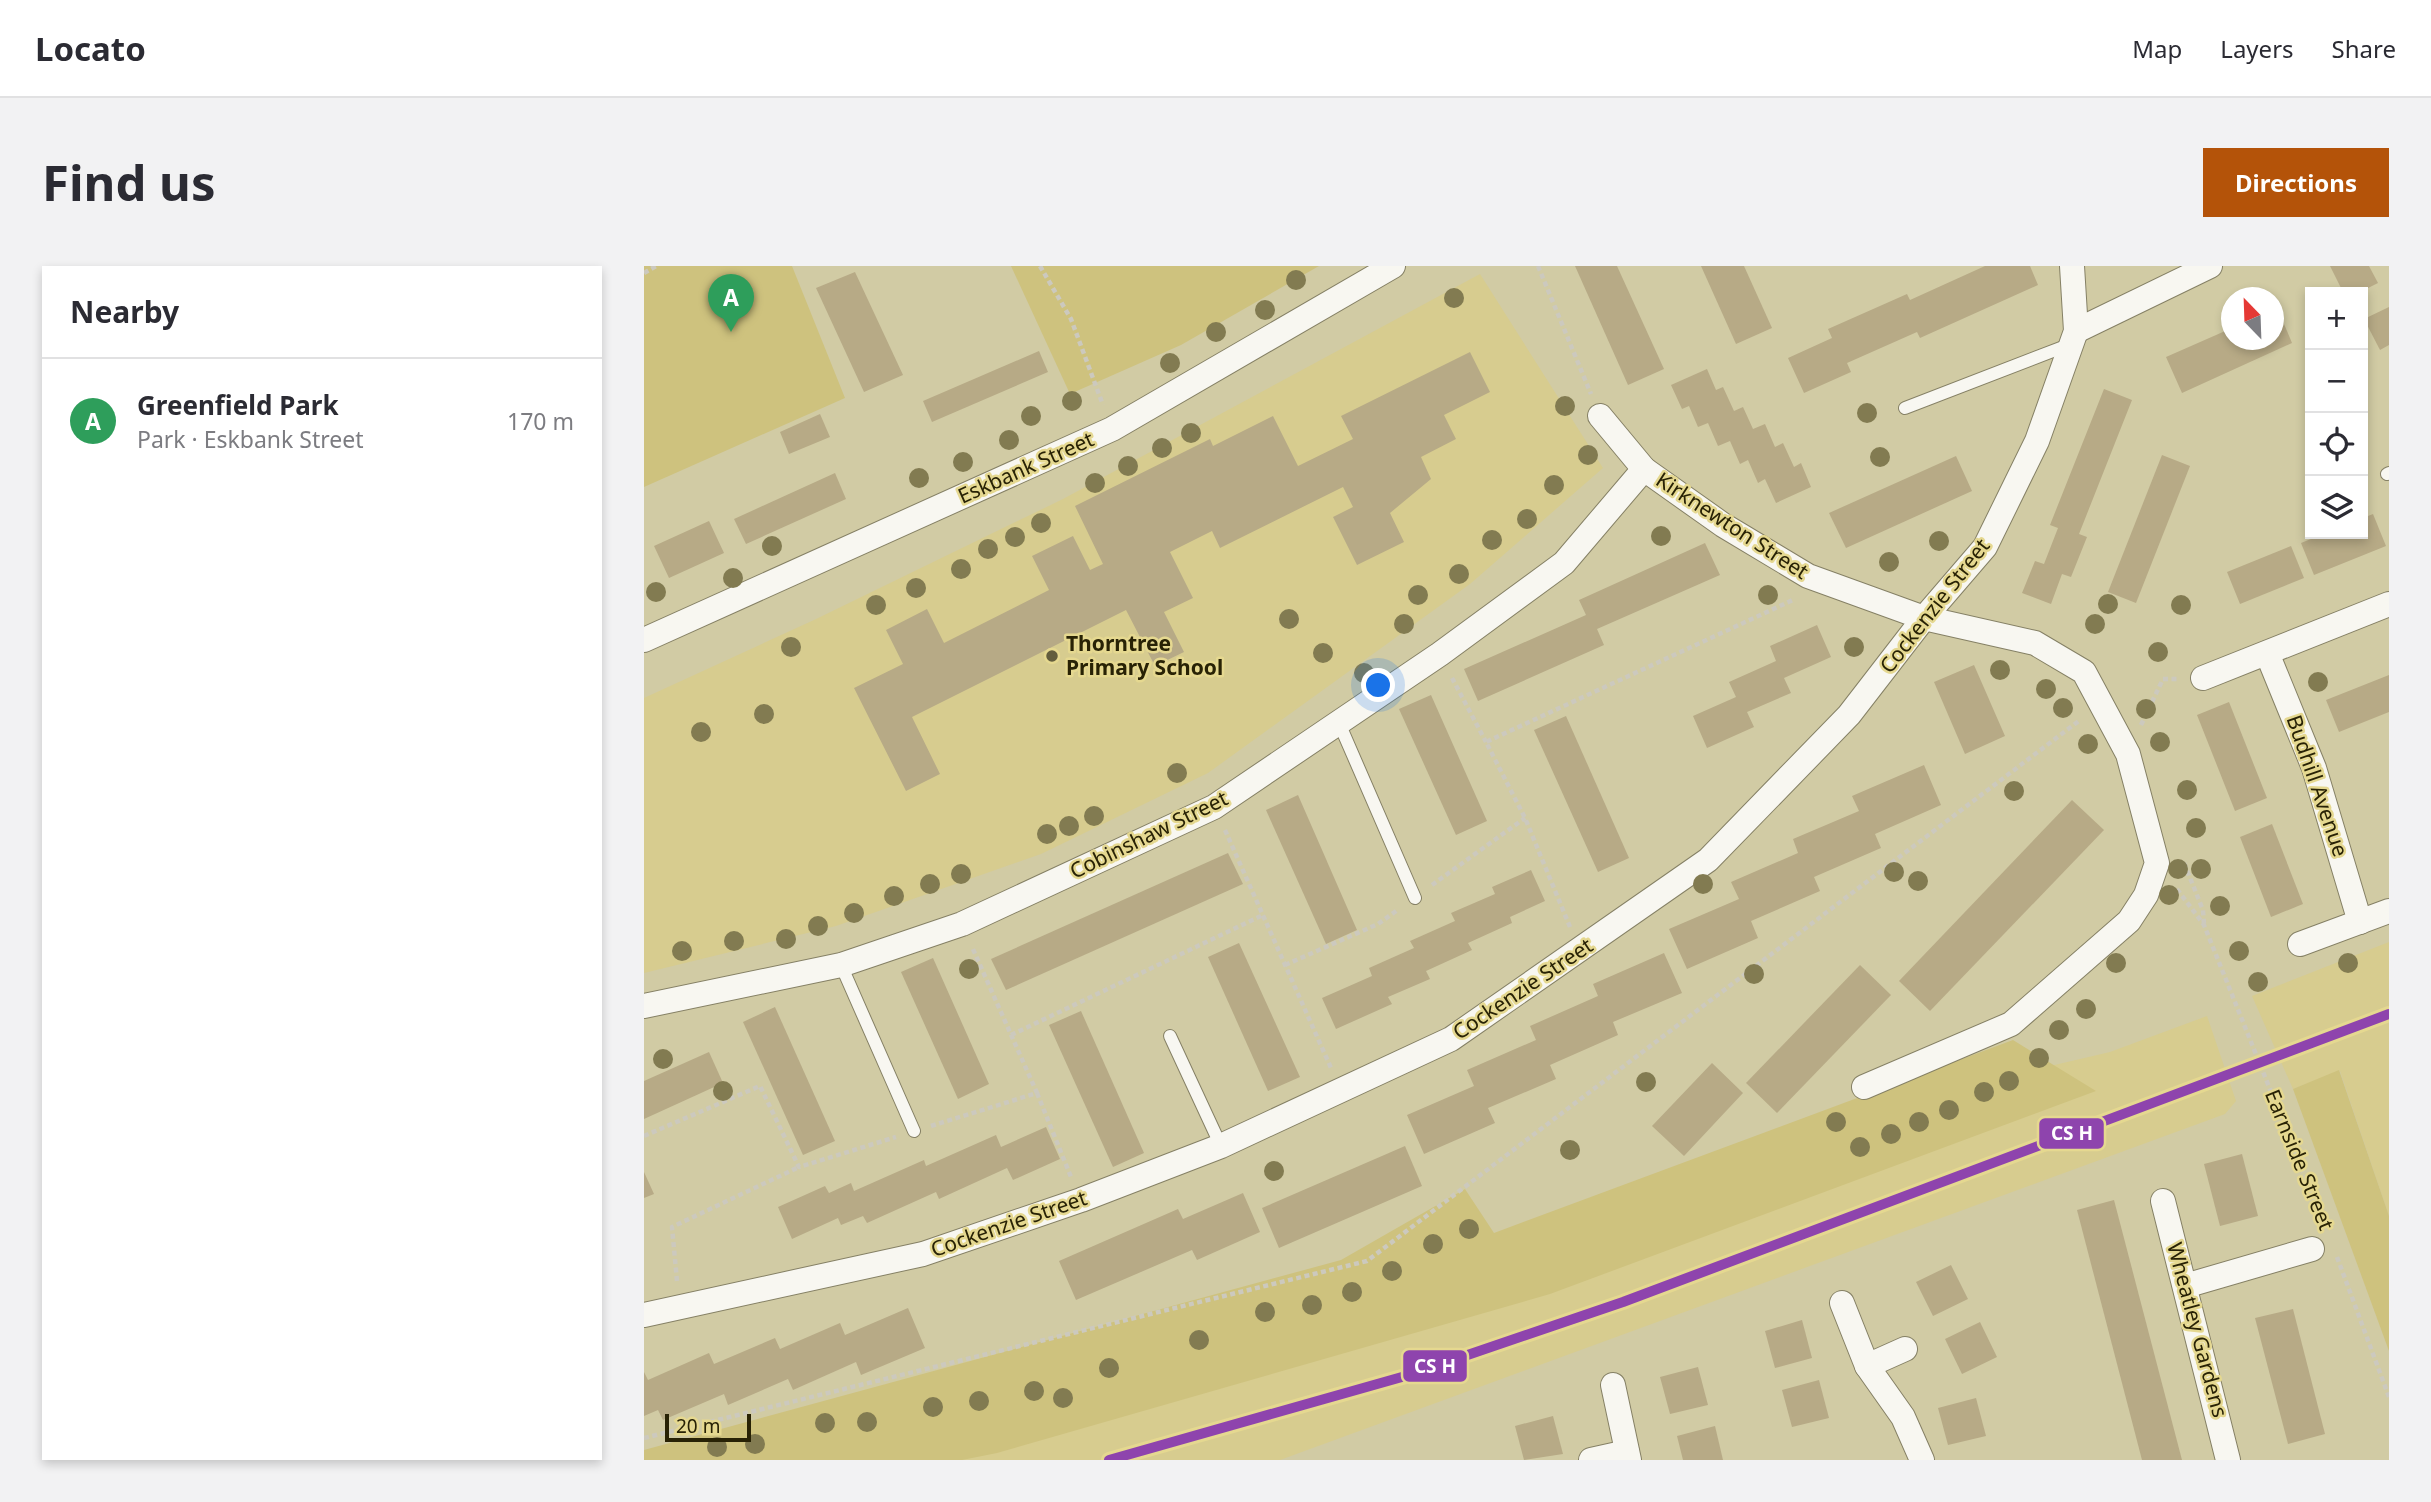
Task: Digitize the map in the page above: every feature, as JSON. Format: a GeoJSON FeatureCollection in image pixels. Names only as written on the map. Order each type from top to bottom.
{"type":"FeatureCollection","features":[{"type":"Feature","properties":{"kind":"street","name":"Eskbank Street"},"geometry":{"type":"LineString","coordinates":[[644,640],[1112,429],[1393,266]]}},
{"type":"Feature","properties":{"kind":"street","name":"Cockenzie Street"},"geometry":{"type":"LineString","coordinates":[[644,1315],[680,1310],[923,1254],[1081,1200],[1221,1146],[1451,1039],[1708,860],[1849,715],[1924,618],[1985,547],[2037,441],[2073,337],[2072,266]]}},
{"type":"Feature","properties":{"kind":"street"},"geometry":{"type":"LineString","coordinates":[[2073,337],[2210,266]]}},
{"type":"Feature","properties":{"kind":"street","name":"Kirknewton Street"},"geometry":{"type":"LineString","coordinates":[[1600,416],[1644,469],[1723,525],[1808,576],[1924,618],[2035,643],[2084,672],[2128,754],[2157,863]]}},
{"type":"Feature","properties":{"kind":"street","name":"Cobinshaw Street"},"geometry":{"type":"LineString","coordinates":[[644,1006],[841,965],[962,924],[1214,807],[1440,654],[1564,563],[1644,469]]}},
{"type":"Feature","properties":{"kind":"street"},"geometry":{"type":"LineString","coordinates":[[2203,678],[2389,604]]}},
{"type":"Feature","properties":{"kind":"street","name":"Budhill Avenue"},"geometry":{"type":"LineString","coordinates":[[2267,653],[2314,768],[2360,922]]}},
{"type":"Feature","properties":{"kind":"street"},"geometry":{"type":"LineString","coordinates":[[1864,1087],[2011,1024],[2129,921],[2146,895],[2157,863]]}},
{"type":"Feature","properties":{"kind":"street"},"geometry":{"type":"LineString","coordinates":[[2300,944],[2389,911]]}},
{"type":"Feature","properties":{"kind":"street","name":"Wheatley Gardens"},"geometry":{"type":"LineString","coordinates":[[2163,1201],[2228,1460]]}},
{"type":"Feature","properties":{"kind":"street"},"geometry":{"type":"LineString","coordinates":[[2185,1286],[2319,1240]]}},
{"type":"Feature","properties":{"kind":"street"},"geometry":{"type":"LineString","coordinates":[[1842,1303],[1867,1366],[1903,1417],[1922,1460]]}},
{"type":"Feature","properties":{"kind":"street"},"geometry":{"type":"LineString","coordinates":[[1867,1366],[1905,1349]]}},
{"type":"Feature","properties":{"kind":"street"},"geometry":{"type":"LineString","coordinates":[[1591,1460],[1628,1456],[1613,1385]]}},
{"type":"Feature","properties":{"kind":"lane"},"geometry":{"type":"LineString","coordinates":[[1905,408],[2073,337]]}},
{"type":"Feature","properties":{"kind":"lane"},"geometry":{"type":"LineString","coordinates":[[1339,723],[1415,898]]}},
{"type":"Feature","properties":{"kind":"lane"},"geometry":{"type":"LineString","coordinates":[[841,965],[914,1131]]}},
{"type":"Feature","properties":{"kind":"lane"},"geometry":{"type":"LineString","coordinates":[[1170,1036],[1221,1146]]}},
{"type":"Feature","properties":{"kind":"path"},"geometry":{"type":"LineString","coordinates":[[644,273],[656,266]]}},
{"type":"Feature","properties":{"kind":"path"},"geometry":{"type":"LineString","coordinates":[[1040,266],[1072,319],[1112,429]]}},
{"type":"Feature","properties":{"kind":"path"},"geometry":{"type":"LineString","coordinates":[[1538,266],[1600,416]]}},
{"type":"Feature","properties":{"kind":"path"},"geometry":{"type":"LineString","coordinates":[[1486,742],[1829,584]]}},
{"type":"Feature","properties":{"kind":"path"},"geometry":{"type":"LineString","coordinates":[[1440,654],[1525,818],[1580,950]]}},
{"type":"Feature","properties":{"kind":"path"},"geometry":{"type":"LineString","coordinates":[[2128,754],[2162,679],[2203,678]]}},
{"type":"Feature","properties":{"kind":"path"},"geometry":{"type":"LineString","coordinates":[[644,1438],[1367,1261],[2103,703]]}},
{"type":"Feature","properties":{"kind":"path"},"geometry":{"type":"LineString","coordinates":[[1214,807],[1342,1090]]}},
{"type":"Feature","properties":{"kind":"path","name":"Earnside Street"},"geometry":{"type":"LineString","coordinates":[[2157,863],[2204,925],[2319,1240]]}},
{"type":"Feature","properties":{"kind":"path"},"geometry":{"type":"LineString","coordinates":[[1011,1035],[1263,915]]}},
{"type":"Feature","properties":{"kind":"path"},"geometry":{"type":"LineString","coordinates":[[1037,1093],[1081,1200]]}},
{"type":"Feature","properties":{"kind":"path"},"geometry":{"type":"LineString","coordinates":[[680,1310],[672,1227],[799,1167]]}},
{"type":"Feature","properties":{"kind":"path","name":"Earnside Street"},"geometry":{"type":"LineString","coordinates":[[2336,1256],[2389,1397]]}},
{"type":"Feature","properties":{"kind":"shaded area"},"geometry":{"type":"Polygon","coordinates":[[[644,266],[792,266],[845,398],[644,487],[644,266]]]}},
{"type":"Feature","properties":{"kind":"shaded area"},"geometry":{"type":"Polygon","coordinates":[[[1011,266],[1319,266],[1181,345],[1070,394],[1011,266]]]}},
{"type":"Feature","properties":{"kind":"shaded area","name":"Thorntree Primary School"},"geometry":{"type":"Polygon","coordinates":[[[1480,274],[1603,468],[1470,584],[1208,773],[1041,854],[836,926],[644,973],[644,698],[814,620],[1063,499],[1480,274]]]}},
{"type":"Feature","properties":{"kind":"shaded area"},"geometry":{"type":"Polygon","coordinates":[[[2389,942],[2389,1216],[2340,1071],[2293,1089],[2252,996],[2389,942]]]}},
{"type":"Feature","properties":{"kind":"shaded area"},"geometry":{"type":"Polygon","coordinates":[[[2207,1016],[2236,1101],[2225,1114],[1280,1460],[696,1460],[1326,1296],[1994,1079],[2110,1052],[2207,1016]]]}},
{"type":"Feature","properties":{"kind":"shaded area"},"geometry":{"type":"Polygon","coordinates":[[[2013,1040],[2096,1091],[1550,1294],[997,1453],[962,1460],[644,1460],[644,1450],[1341,1260],[1465,1189],[1494,1233],[2013,1040]]]}},
{"type":"Feature","properties":{"kind":"shaded area"},"geometry":{"type":"Polygon","coordinates":[[[2339,1070],[2389,1216],[2389,1351],[2293,1089],[2339,1070]]]}},
{"type":"Feature","properties":{"kind":"building"},"geometry":{"type":"Polygon","coordinates":[[[1575,266],[1617,266],[1664,369],[1628,385],[1575,266]]]}},
{"type":"Feature","properties":{"kind":"building"},"geometry":{"type":"Polygon","coordinates":[[[1701,266],[1744,266],[1772,328],[1736,344],[1701,266]]]}},
{"type":"Feature","properties":{"kind":"building"},"geometry":{"type":"Polygon","coordinates":[[[1985,266],[2030,266],[2038,285],[1920,338],[1917,332],[1847,363],[1851,372],[1804,393],[1788,358],[1832,338],[1828,329],[1907,294],[1910,300],[1985,266]]]}},
{"type":"Feature","properties":{"kind":"building"},"geometry":{"type":"Polygon","coordinates":[[[2330,266],[2369,266],[2378,283],[2368,288],[2340,287],[2330,266]]]}},
{"type":"Feature","properties":{"kind":"building"},"geometry":{"type":"Polygon","coordinates":[[[855,272],[903,375],[864,392],[816,288],[855,272]]]}},
{"type":"Feature","properties":{"kind":"building"},"geometry":{"type":"Polygon","coordinates":[[[2389,307],[2389,345],[2380,350],[2368,327],[2368,317],[2389,307]]]}},
{"type":"Feature","properties":{"kind":"building"},"geometry":{"type":"Polygon","coordinates":[[[2284,324],[2292,343],[2284,347],[2284,324]]]}},
{"type":"Feature","properties":{"kind":"building"},"geometry":{"type":"Polygon","coordinates":[[[2221,333],[2221,350],[2277,350],[2182,393],[2166,357],[2221,333]]]}},
{"type":"Feature","properties":{"kind":"building"},"geometry":{"type":"Polygon","coordinates":[[[1039,351],[1048,372],[932,422],[923,401],[1039,351]]]}},
{"type":"Feature","properties":{"kind":"building"},"geometry":{"type":"Polygon","coordinates":[[[1470,352],[1490,392],[1444,415],[1456,439],[1421,457],[1431,479],[1390,513],[1404,542],[1357,565],[1333,517],[1353,507],[1343,487],[1220,548],[1212,531],[1170,552],[1193,598],[1164,612],[1184,652],[1155,666],[1126,610],[912,717],[940,774],[906,791],[854,688],[903,664],[886,630],[927,609],[944,643],[1049,590],[1032,556],[1073,536],[1090,570],[1103,564],[1075,506],[1210,439],[1213,446],[1273,416],[1298,466],[1353,439],[1341,416],[1470,352]]]}},
{"type":"Feature","properties":{"kind":"building"},"geometry":{"type":"Polygon","coordinates":[[[1707,369],[1716,390],[1723,387],[1734,411],[1743,407],[1753,429],[1765,424],[1775,447],[1783,443],[1794,467],[1801,463],[1811,487],[1776,503],[1765,479],[1758,483],[1748,460],[1740,464],[1730,441],[1718,446],[1708,423],[1698,427],[1689,406],[1682,409],[1671,385],[1707,369]]]}},
{"type":"Feature","properties":{"kind":"building"},"geometry":{"type":"Polygon","coordinates":[[[2104,389],[2132,400],[2079,534],[2087,537],[2071,577],[2062,574],[2051,604],[2022,593],[2035,561],[2044,564],[2058,528],[2050,525],[2104,389]]]}},
{"type":"Feature","properties":{"kind":"building"},"geometry":{"type":"Polygon","coordinates":[[[820,414],[830,437],[789,454],[780,432],[820,414]]]}},
{"type":"Feature","properties":{"kind":"building"},"geometry":{"type":"Polygon","coordinates":[[[2162,455],[2190,466],[2136,603],[2108,592],[2162,455]]]}},
{"type":"Feature","properties":{"kind":"building"},"geometry":{"type":"Polygon","coordinates":[[[1956,456],[1972,491],[1846,548],[1829,513],[1956,456]]]}},
{"type":"Feature","properties":{"kind":"building"},"geometry":{"type":"Polygon","coordinates":[[[835,473],[846,499],[746,544],[734,519],[835,473]]]}},
{"type":"Feature","properties":{"kind":"building"},"geometry":{"type":"Polygon","coordinates":[[[2373,514],[2386,546],[2314,575],[2301,543],[2311,539],[2368,539],[2368,516],[2373,514]]]}},
{"type":"Feature","properties":{"kind":"building"},"geometry":{"type":"Polygon","coordinates":[[[709,521],[724,553],[669,578],[654,546],[709,521]]]}},
{"type":"Feature","properties":{"kind":"building"},"geometry":{"type":"Polygon","coordinates":[[[1705,543],[1720,575],[1597,629],[1604,645],[1478,701],[1464,669],[1586,615],[1579,600],[1705,543]]]}},
{"type":"Feature","properties":{"kind":"building"},"geometry":{"type":"Polygon","coordinates":[[[2291,546],[2304,578],[2240,604],[2227,572],[2291,546]]]}},
{"type":"Feature","properties":{"kind":"building"},"geometry":{"type":"Polygon","coordinates":[[[1817,625],[1831,657],[1784,678],[1791,693],[1747,712],[1754,727],[1707,748],[1693,716],[1736,697],[1729,682],[1776,661],[1770,646],[1817,625]]]}},
{"type":"Feature","properties":{"kind":"building"},"geometry":{"type":"Polygon","coordinates":[[[1974,665],[2005,736],[1965,754],[1934,682],[1974,665]]]}},
{"type":"Feature","properties":{"kind":"building"},"geometry":{"type":"Polygon","coordinates":[[[2389,675],[2389,712],[2339,732],[2326,700],[2389,675]]]}},
{"type":"Feature","properties":{"kind":"building"},"geometry":{"type":"Polygon","coordinates":[[[1431,695],[1487,821],[1456,835],[1399,709],[1431,695]]]}},
{"type":"Feature","properties":{"kind":"building"},"geometry":{"type":"Polygon","coordinates":[[[2229,702],[2267,798],[2235,811],[2197,715],[2229,702]]]}},
{"type":"Feature","properties":{"kind":"building"},"geometry":{"type":"Polygon","coordinates":[[[1566,716],[1629,858],[1598,872],[1534,730],[1566,716]]]}},
{"type":"Feature","properties":{"kind":"building"},"geometry":{"type":"Polygon","coordinates":[[[1924,765],[1941,805],[1875,834],[1881,848],[1814,877],[1820,891],[1751,921],[1758,938],[1687,969],[1669,929],[1739,899],[1731,882],[1798,853],[1793,839],[1859,811],[1852,796],[1924,765]]]}},
{"type":"Feature","properties":{"kind":"building"},"geometry":{"type":"Polygon","coordinates":[[[1298,795],[1357,930],[1326,944],[1266,810],[1298,795]]]}},
{"type":"Feature","properties":{"kind":"building"},"geometry":{"type":"Polygon","coordinates":[[[2072,800],[2104,830],[1930,1011],[1899,981],[2072,800]]]}},
{"type":"Feature","properties":{"kind":"building"},"geometry":{"type":"Polygon","coordinates":[[[2272,824],[2303,904],[2271,917],[2240,837],[2272,824]]]}},
{"type":"Feature","properties":{"kind":"building"},"geometry":{"type":"Polygon","coordinates":[[[1228,853],[1243,884],[1006,990],[991,959],[1228,853]]]}},
{"type":"Feature","properties":{"kind":"building"},"geometry":{"type":"Polygon","coordinates":[[[1531,870],[1545,901],[1510,917],[1512,923],[1468,943],[1472,950],[1426,971],[1430,979],[1388,997],[1392,1004],[1336,1029],[1322,998],[1372,976],[1369,968],[1414,948],[1410,941],[1455,921],[1451,913],[1495,894],[1492,887],[1531,870]]]}},
{"type":"Feature","properties":{"kind":"building"},"geometry":{"type":"Polygon","coordinates":[[[1239,943],[1300,1077],[1268,1091],[1208,957],[1239,943]]]}},
{"type":"Feature","properties":{"kind":"building"},"geometry":{"type":"Polygon","coordinates":[[[1664,953],[1682,993],[1613,1022],[1618,1035],[1550,1065],[1556,1079],[1488,1108],[1495,1123],[1424,1154],[1407,1115],[1474,1086],[1467,1070],[1536,1040],[1530,1026],[1598,996],[1593,984],[1664,953]]]}},
{"type":"Feature","properties":{"kind":"building"},"geometry":{"type":"Polygon","coordinates":[[[933,958],[989,1084],[958,1099],[901,972],[933,958]]]}},
{"type":"Feature","properties":{"kind":"building"},"geometry":{"type":"Polygon","coordinates":[[[1860,965],[1891,995],[1777,1113],[1746,1083],[1860,965]]]}},
{"type":"Feature","properties":{"kind":"building"},"geometry":{"type":"Polygon","coordinates":[[[775,1007],[835,1141],[803,1155],[743,1022],[775,1007]]]}},
{"type":"Feature","properties":{"kind":"building"},"geometry":{"type":"Polygon","coordinates":[[[1081,1011],[1144,1153],[1113,1167],[1049,1025],[1081,1011]]]}},
{"type":"Feature","properties":{"kind":"building"},"geometry":{"type":"Polygon","coordinates":[[[709,1052],[723,1083],[644,1119],[644,1081],[709,1052]]]}},
{"type":"Feature","properties":{"kind":"building"},"geometry":{"type":"Polygon","coordinates":[[[1712,1063],[1743,1093],[1684,1156],[1652,1126],[1712,1063]]]}},
{"type":"Feature","properties":{"kind":"building"},"geometry":{"type":"Polygon","coordinates":[[[1046,1127],[1060,1159],[1013,1180],[1007,1168],[939,1199],[936,1192],[867,1223],[863,1216],[841,1225],[838,1218],[792,1239],[778,1207],[825,1186],[829,1193],[851,1183],[854,1191],[924,1160],[926,1166],[996,1135],[1001,1147],[1046,1127]]]}},
{"type":"Feature","properties":{"kind":"building"},"geometry":{"type":"Polygon","coordinates":[[[1405,1146],[1422,1186],[1279,1248],[1262,1208],[1405,1146]]]}},
{"type":"Feature","properties":{"kind":"building"},"geometry":{"type":"Polygon","coordinates":[[[2242,1154],[2258,1216],[2220,1226],[2204,1164],[2242,1154]]]}},
{"type":"Feature","properties":{"kind":"building"},"geometry":{"type":"Polygon","coordinates":[[[644,1172],[654,1194],[644,1198],[644,1172]]]}},
{"type":"Feature","properties":{"kind":"building"},"geometry":{"type":"Polygon","coordinates":[[[1243,1193],[1260,1232],[1197,1260],[1192,1250],[1076,1300],[1059,1261],[1178,1209],[1183,1219],[1243,1193]]]}},
{"type":"Feature","properties":{"kind":"building"},"geometry":{"type":"Polygon","coordinates":[[[2114,1200],[2182,1460],[2142,1460],[2077,1210],[2114,1200]]]}},
{"type":"Feature","properties":{"kind":"building"},"geometry":{"type":"Polygon","coordinates":[[[1951,1265],[1968,1299],[1933,1316],[1916,1282],[1951,1265]]]}},
{"type":"Feature","properties":{"kind":"building"},"geometry":{"type":"Polygon","coordinates":[[[908,1308],[925,1348],[861,1375],[856,1362],[793,1390],[788,1379],[728,1405],[724,1394],[663,1420],[658,1410],[644,1416],[644,1372],[648,1380],[709,1353],[714,1364],[775,1338],[780,1349],[840,1323],[845,1335],[908,1308]]]}},
{"type":"Feature","properties":{"kind":"building"},"geometry":{"type":"Polygon","coordinates":[[[2293,1309],[2325,1434],[2288,1444],[2255,1318],[2293,1309]]]}},
{"type":"Feature","properties":{"kind":"building"},"geometry":{"type":"Polygon","coordinates":[[[1802,1320],[1812,1358],[1775,1368],[1765,1331],[1802,1320]]]}},
{"type":"Feature","properties":{"kind":"building"},"geometry":{"type":"Polygon","coordinates":[[[1980,1322],[1997,1357],[1962,1374],[1945,1339],[1980,1322]]]}},
{"type":"Feature","properties":{"kind":"building"},"geometry":{"type":"Polygon","coordinates":[[[1698,1367],[1708,1405],[1670,1414],[1660,1377],[1698,1367]]]}},
{"type":"Feature","properties":{"kind":"building"},"geometry":{"type":"Polygon","coordinates":[[[1819,1380],[1829,1418],[1792,1427],[1782,1390],[1819,1380]]]}},
{"type":"Feature","properties":{"kind":"building"},"geometry":{"type":"Polygon","coordinates":[[[1976,1398],[1986,1436],[1948,1445],[1938,1408],[1976,1398]]]}},
{"type":"Feature","properties":{"kind":"building"},"geometry":{"type":"Polygon","coordinates":[[[1553,1416],[1563,1454],[1524,1460],[1515,1426],[1553,1416]]]}},
{"type":"Feature","properties":{"kind":"building"},"geometry":{"type":"Polygon","coordinates":[[[1715,1426],[1723,1460],[1683,1460],[1677,1436],[1715,1426]]]}},
{"type":"Feature","properties":{"kind":"transit line"},"geometry":{"type":"LineString","coordinates":[[1109,1460],[1409,1375],[1623,1302],[2389,1014]]}},
{"type":"Feature","properties":{"kind":"place","name":"Greenfield Park"},"geometry":{"type":"Point","coordinates":[731,332]}},
{"type":"Feature","properties":{"kind":"place","name":"Thorntree Primary School"},"geometry":{"type":"Point","coordinates":[1052,656]}}]}
